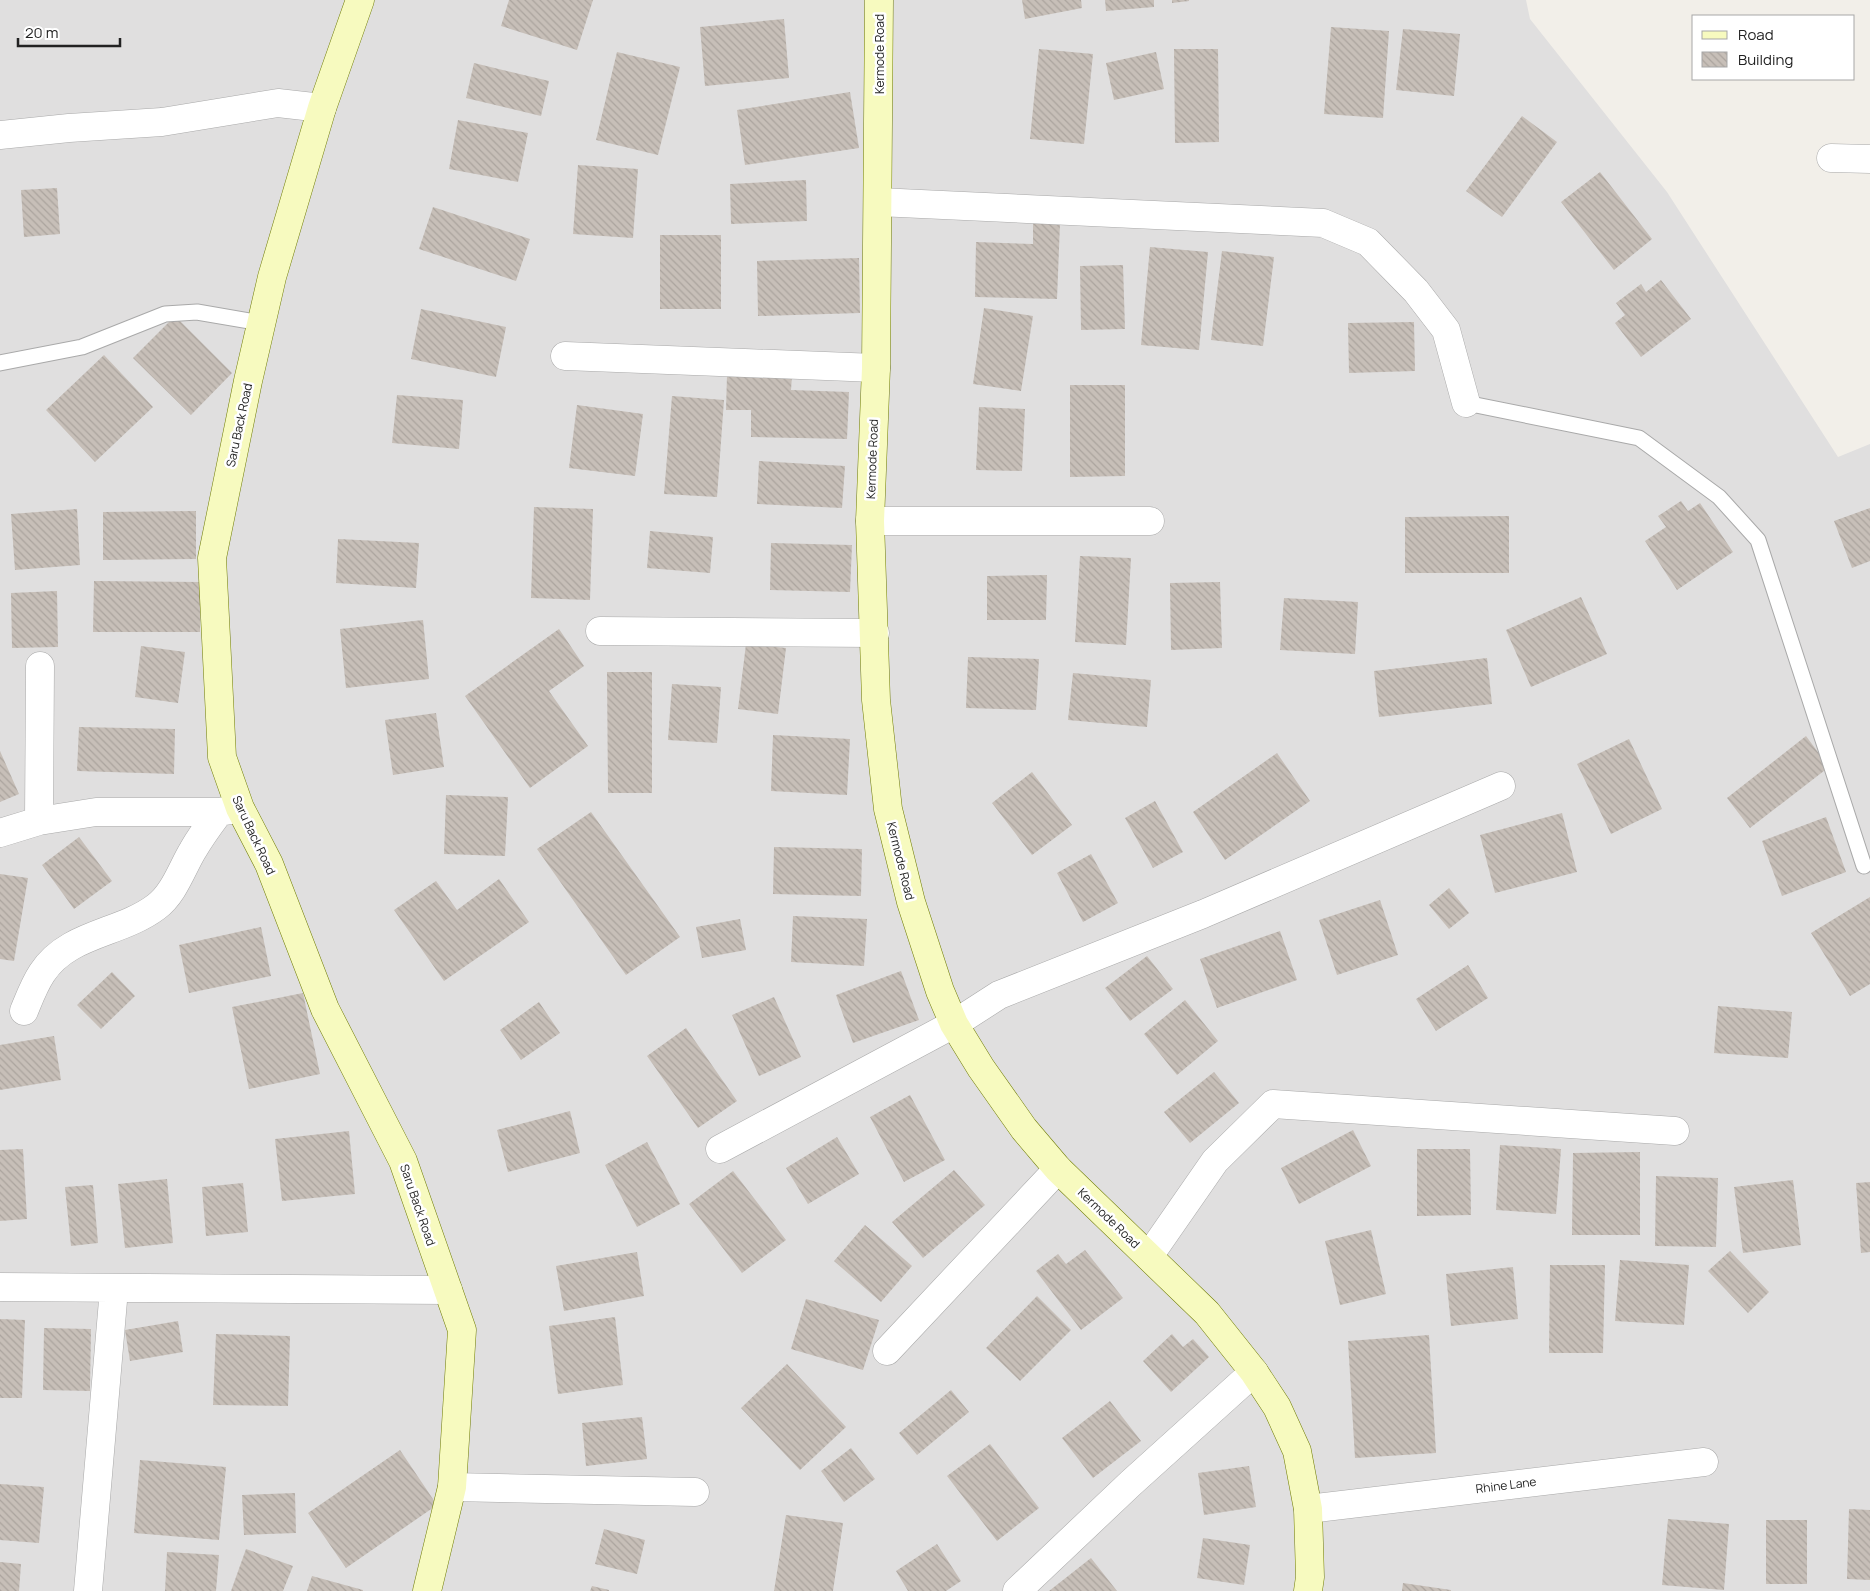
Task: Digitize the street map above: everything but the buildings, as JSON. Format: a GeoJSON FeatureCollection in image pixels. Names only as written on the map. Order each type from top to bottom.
{"type":"FeatureCollection","features":[{"type":"Feature","properties":{"kind":"street","name":"Saru Back Road"},"geometry":{"type":"LineString","coordinates":[[360,0],[322,108],[293,201],[261,323],[212,558],[222,757],[229,810],[269,864],[325,1009],[403,1161],[462,1330],[452,1486],[426,1591]]}},
{"type":"Feature","properties":{"kind":"street","name":"Kermode Road"},"geometry":{"type":"LineString","coordinates":[[879,0],[876,368],[870,521],[876,700],[888,809],[911,902],[940,991],[954,1024],[1019,1122],[1058,1169],[1207,1313],[1254,1372],[1277,1407],[1297,1451],[1308,1508],[1310,1577],[1308,1591]]}},
{"type":"Feature","properties":{"kind":"street"},"geometry":{"type":"LineString","coordinates":[[0,136],[69,128],[162,122],[278,102],[322,108]]}},
{"type":"Feature","properties":{"kind":"street"},"geometry":{"type":"LineString","coordinates":[[1831,158],[1870,159]]}},
{"type":"Feature","properties":{"kind":"street"},"geometry":{"type":"LineString","coordinates":[[878,202],[1323,223],[1368,242],[1416,291],[1446,330],[1466,403]]}},
{"type":"Feature","properties":{"kind":"street"},"geometry":{"type":"LineString","coordinates":[[565,356],[876,368]]}},
{"type":"Feature","properties":{"kind":"street"},"geometry":{"type":"LineString","coordinates":[[870,521],[1150,521]]}},
{"type":"Feature","properties":{"kind":"street"},"geometry":{"type":"LineString","coordinates":[[600,631],[875,633]]}},
{"type":"Feature","properties":{"kind":"street"},"geometry":{"type":"LineString","coordinates":[[39,821],[40,666]]}},
{"type":"Feature","properties":{"kind":"street"},"geometry":{"type":"LineString","coordinates":[[720,1150],[954,1024],[999,995],[1203,914],[1502,786]]}},
{"type":"Feature","properties":{"kind":"street"},"geometry":{"type":"LineString","coordinates":[[0,833],[39,821],[96,812],[229,810]]}},
{"type":"Feature","properties":{"kind":"street"},"geometry":{"type":"LineString","coordinates":[[24,1011],[42,973],[58,954],[87,938],[128,923],[157,906],[179,878],[192,851],[229,810]]}},
{"type":"Feature","properties":{"kind":"street"},"geometry":{"type":"LineString","coordinates":[[1149,1256],[1215,1161],[1273,1104],[1676,1131]]}},
{"type":"Feature","properties":{"kind":"street"},"geometry":{"type":"LineString","coordinates":[[887,1351],[1058,1169]]}},
{"type":"Feature","properties":{"kind":"street"},"geometry":{"type":"LineString","coordinates":[[0,1287],[448,1290]]}},
{"type":"Feature","properties":{"kind":"street"},"geometry":{"type":"LineString","coordinates":[[88,1591],[114,1289]]}},
{"type":"Feature","properties":{"kind":"street"},"geometry":{"type":"LineString","coordinates":[[1016,1591],[1116,1496],[1254,1372]]}},
{"type":"Feature","properties":{"kind":"street","name":"Rhine Lane"},"geometry":{"type":"LineString","coordinates":[[1308,1508],[1704,1462]]}},
{"type":"Feature","properties":{"kind":"street"},"geometry":{"type":"LineString","coordinates":[[452,1486],[695,1492]]}},
{"type":"Feature","properties":{"kind":"lane"},"geometry":{"type":"LineString","coordinates":[[0,363],[82,348],[165,314],[197,312],[261,323]]}},
{"type":"Feature","properties":{"kind":"lane"},"geometry":{"type":"LineString","coordinates":[[1466,403],[1639,438],[1719,497],[1758,540],[1864,866]]}},
{"type":"Feature","properties":{"kind":"shaded area"},"geometry":{"type":"Polygon","coordinates":[[[0,0],[1526,0],[1530,19],[1667,192],[1838,457],[1870,444],[1870,1591],[0,1591],[0,0]]]}}]}
